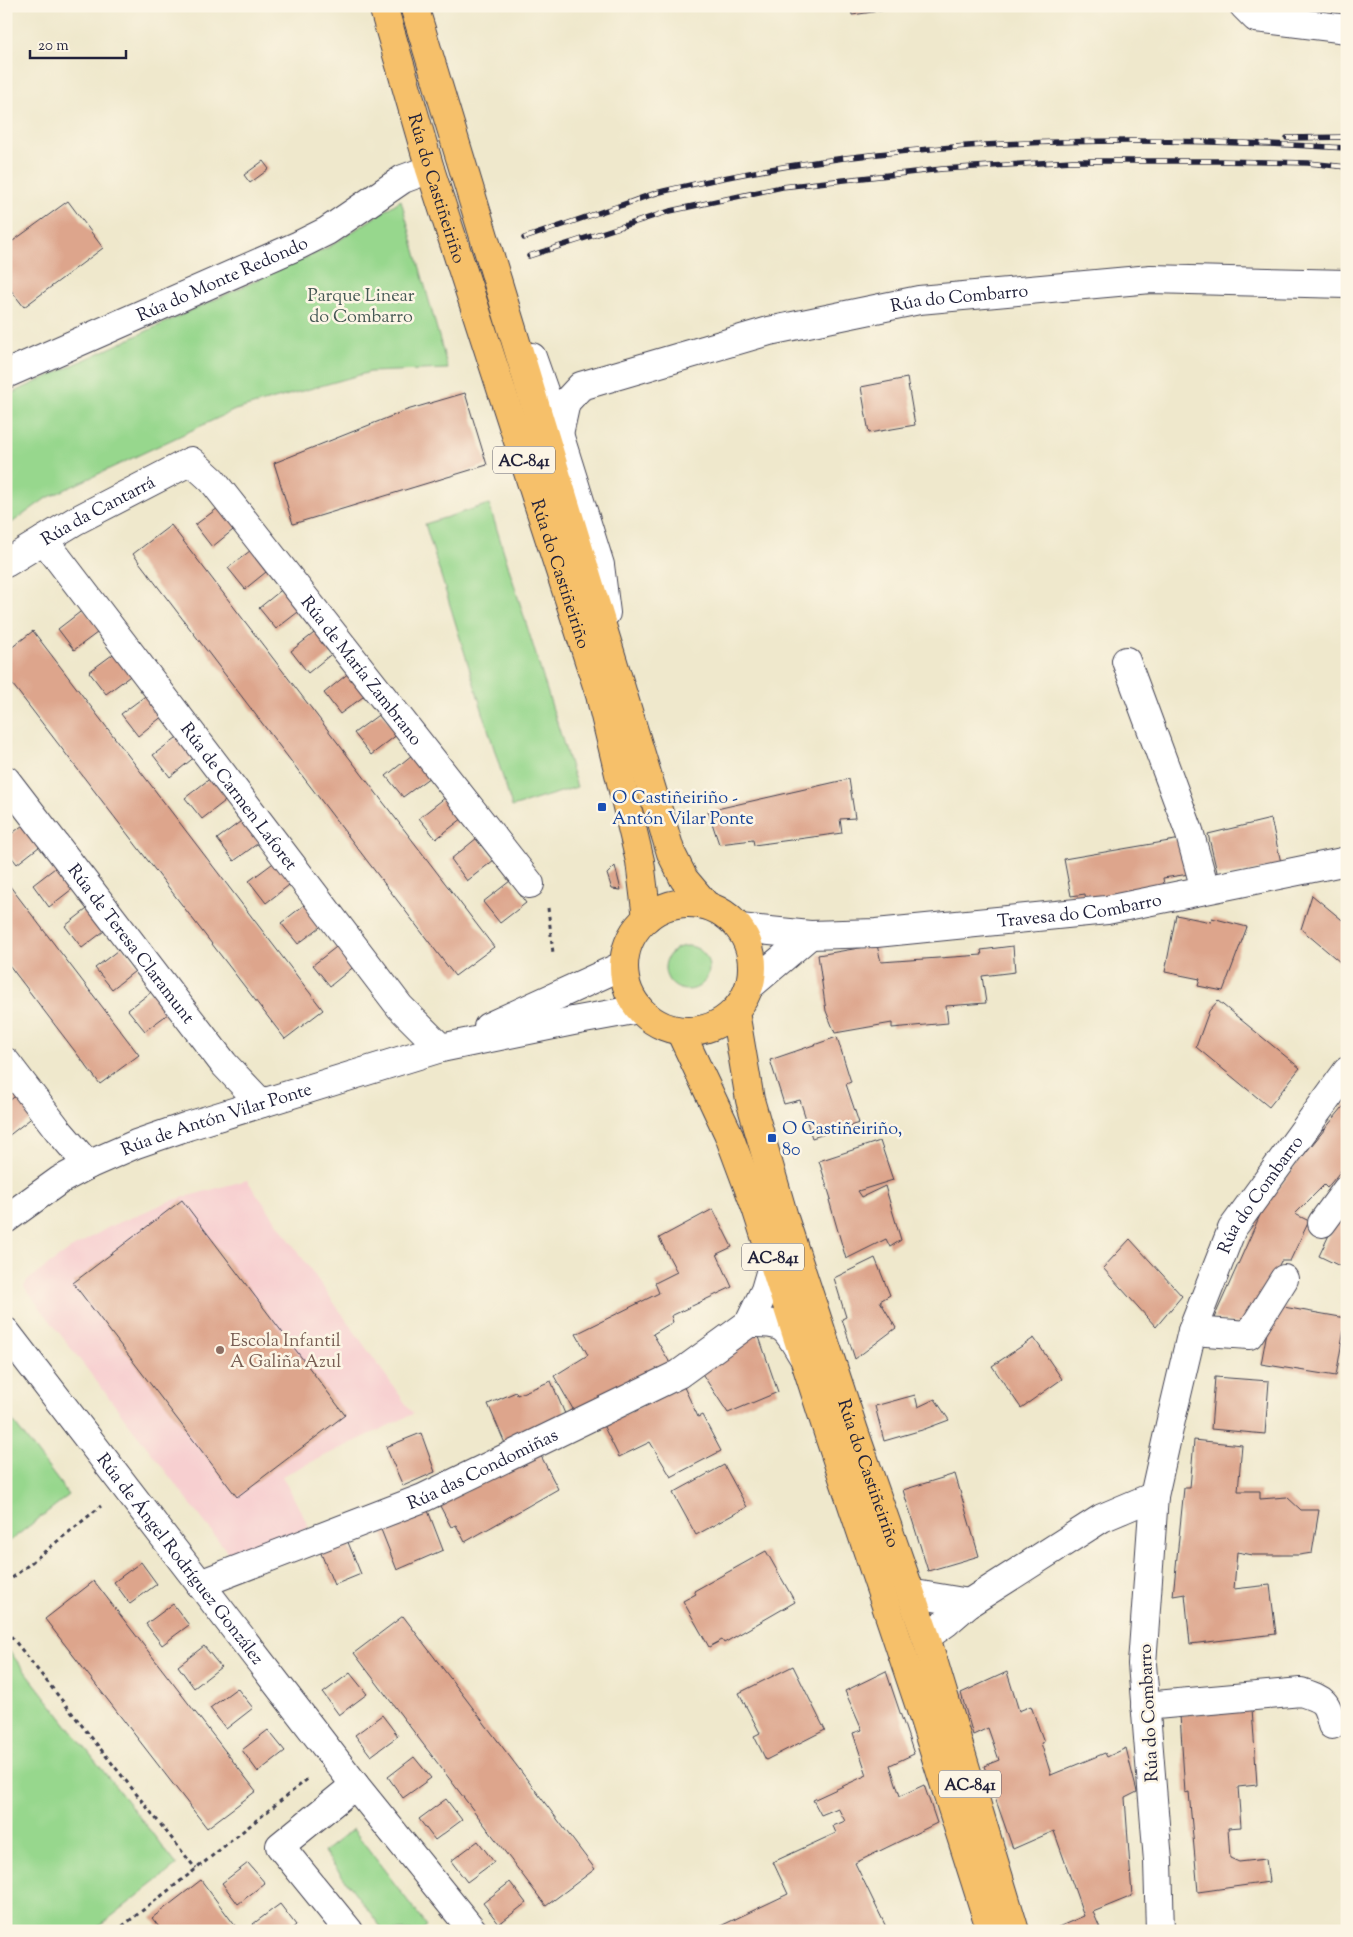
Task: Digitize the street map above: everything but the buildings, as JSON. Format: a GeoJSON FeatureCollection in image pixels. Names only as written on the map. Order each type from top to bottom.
{"type":"FeatureCollection","features":[{"type":"Feature","properties":{"kind":"main road","name":"Rúa do Castiñeiriño"},"geometry":{"type":"LineString","coordinates":[[383,6],[430,169],[600,695],[640,861],[646,918]]}},
{"type":"Feature","properties":{"kind":"main road","name":"Rúa do Castiñeiriño"},"geometry":{"type":"LineString","coordinates":[[414,6],[671,853],[684,879],[706,905]]}},
{"type":"Feature","properties":{"kind":"main road","name":"Rúa do Castiñeiriño"},"geometry":{"type":"LineString","coordinates":[[685,902],[706,905],[725,914],[740,928],[750,946],[753,965],[751,985],[742,1004],[719,1024],[700,1031],[680,1031],[658,1024],[640,1009],[625,981],[624,965],[627,947],[635,931],[646,918],[665,907],[685,902]]}},
{"type":"Feature","properties":{"kind":"main road","name":"Rúa do Castiñeiriño"},"geometry":{"type":"LineString","coordinates":[[734,1012],[750,1100],[785,1221],[854,1431],[908,1608],[926,1637],[1015,1931]]}},
{"type":"Feature","properties":{"kind":"main road","name":"Rúa do Castiñeiriño"},"geometry":{"type":"LineString","coordinates":[[680,1031],[728,1133],[774,1259],[847,1491],[920,1708],[991,1931]]}},
{"type":"Feature","properties":{"kind":"main road"},"geometry":{"type":"LineString","coordinates":[[847,1491],[865,1512],[908,1608],[918,1672],[920,1708]]}},
{"type":"Feature","properties":{"kind":"street"},"geometry":{"type":"LineString","coordinates":[[428,6],[529,348],[560,434],[600,565],[609,644]]}},
{"type":"Feature","properties":{"kind":"street"},"geometry":{"type":"LineString","coordinates":[[1250,12],[1347,29]]}},
{"type":"Feature","properties":{"kind":"street","name":"Rúa do Monte Redondo"},"geometry":{"type":"LineString","coordinates":[[6,374],[299,245],[334,227],[403,179],[430,169]]}},
{"type":"Feature","properties":{"kind":"street","name":"Rúa do Combarro"},"geometry":{"type":"LineString","coordinates":[[581,386],[770,331],[918,300],[1152,279],[1347,284]]}},
{"type":"Feature","properties":{"kind":"street"},"geometry":{"type":"LineString","coordinates":[[529,348],[557,376],[581,386],[566,402],[560,434]]}},
{"type":"Feature","properties":{"kind":"street","name":"Rúa da Cantarrá"},"geometry":{"type":"LineString","coordinates":[[6,563],[75,521],[191,461]]}},
{"type":"Feature","properties":{"kind":"street","name":"Rúa de María Zambrano"},"geometry":{"type":"LineString","coordinates":[[191,461],[212,480],[530,884]]}},
{"type":"Feature","properties":{"kind":"street","name":"Rúa de Carmen Laforet"},"geometry":{"type":"LineString","coordinates":[[44,540],[400,1007],[441,1048]]}},
{"type":"Feature","properties":{"kind":"street"},"geometry":{"type":"LineString","coordinates":[[1126,661],[1189,831],[1206,889]]}},
{"type":"Feature","properties":{"kind":"street","name":"Rúa de Teresa Claramunt"},"geometry":{"type":"LineString","coordinates":[[6,780],[224,1064],[261,1104]]}},
{"type":"Feature","properties":{"kind":"street","name":"Travesa do Combarro"},"geometry":{"type":"LineString","coordinates":[[740,928],[810,935],[876,933],[1107,910],[1347,861]]}},
{"type":"Feature","properties":{"kind":"street"},"geometry":{"type":"LineString","coordinates":[[751,985],[810,935]]}},
{"type":"Feature","properties":{"kind":"street","name":"Rúa de Antón Vilar Ponte"},"geometry":{"type":"LineString","coordinates":[[441,1048],[624,965]]}},
{"type":"Feature","properties":{"kind":"street","name":"Rúa de Antón Vilar Ponte"},"geometry":{"type":"LineString","coordinates":[[6,1219],[60,1180],[88,1165],[162,1135],[441,1048],[573,1020],[640,1009]]}},
{"type":"Feature","properties":{"kind":"street"},"geometry":{"type":"LineString","coordinates":[[6,1062],[58,1130],[88,1165]]}},
{"type":"Feature","properties":{"kind":"street","name":"Rúa do Combarro"},"geometry":{"type":"LineString","coordinates":[[1160,1931],[1158,1861],[1142,1664],[1154,1496],[1192,1331],[1232,1228],[1347,1070]]}},
{"type":"Feature","properties":{"kind":"street"},"geometry":{"type":"LineString","coordinates":[[1322,1223],[1347,1190]]}},
{"type":"Feature","properties":{"kind":"street","name":"Rúa das Condomiñas"},"geometry":{"type":"LineString","coordinates":[[200,1584],[423,1498],[679,1374],[749,1323],[765,1290],[774,1259]]}},
{"type":"Feature","properties":{"kind":"street"},"geometry":{"type":"LineString","coordinates":[[1192,1331],[1249,1335],[1284,1279]]}},
{"type":"Feature","properties":{"kind":"street"},"geometry":{"type":"LineString","coordinates":[[749,1323],[771,1323],[781,1326],[788,1332],[806,1360]]}},
{"type":"Feature","properties":{"kind":"street","name":"Rúa de Ángel Rodríguez González"},"geometry":{"type":"LineString","coordinates":[[6,1332],[355,1785],[473,1931]]}},
{"type":"Feature","properties":{"kind":"street"},"geometry":{"type":"LineString","coordinates":[[926,1637],[969,1603],[1102,1518],[1154,1496]]}},
{"type":"Feature","properties":{"kind":"street"},"geometry":{"type":"LineString","coordinates":[[908,1608],[921,1595],[969,1603]]}},
{"type":"Feature","properties":{"kind":"street"},"geometry":{"type":"LineString","coordinates":[[1145,1706],[1301,1692],[1320,1698],[1328,1709],[1332,1725]]}},
{"type":"Feature","properties":{"kind":"street"},"geometry":{"type":"LineString","coordinates":[[349,1931],[280,1846],[355,1785]]}},
{"type":"Feature","properties":{"kind":"path"},"geometry":{"type":"LineString","coordinates":[[530,884],[548,906],[553,953]]}},
{"type":"Feature","properties":{"kind":"path"},"geometry":{"type":"LineString","coordinates":[[6,1583],[101,1506]]}},
{"type":"Feature","properties":{"kind":"path"},"geometry":{"type":"LineString","coordinates":[[6,1630],[196,1869]]}},
{"type":"Feature","properties":{"kind":"path"},"geometry":{"type":"LineString","coordinates":[[116,1931],[314,1773]]}},
{"type":"Feature","properties":{"kind":"shaded area","name":"Escola Infantil A Galiña Azul"},"geometry":{"type":"Polygon","coordinates":[[[247,1180],[413,1414],[282,1476],[309,1527],[232,1558],[24,1287],[28,1280],[69,1250],[109,1227],[170,1201],[247,1180]]]}},
{"type":"Feature","properties":{"kind":"green space","name":"Parque Linear do Combarro"},"geometry":{"type":"Polygon","coordinates":[[[401,200],[448,369],[370,372],[235,410],[45,499],[6,527],[6,396],[329,247],[401,200]]]}},
{"type":"Feature","properties":{"kind":"green space"},"geometry":{"type":"Polygon","coordinates":[[[489,504],[577,787],[512,807],[425,524],[489,504]]]}},
{"type":"Feature","properties":{"kind":"green space"},"geometry":{"type":"Polygon","coordinates":[[[687,946],[699,950],[705,956],[709,968],[705,980],[699,986],[687,990],[675,986],[669,980],[665,968],[669,956],[675,950],[687,946]]]}},
{"type":"Feature","properties":{"kind":"green space"},"geometry":{"type":"Polygon","coordinates":[[[6,1412],[69,1495],[6,1544],[6,1412]]]}},
{"type":"Feature","properties":{"kind":"green space"},"geometry":{"type":"Polygon","coordinates":[[[6,1647],[177,1865],[93,1931],[6,1931],[6,1647]]]}},
{"type":"Feature","properties":{"kind":"green space"},"geometry":{"type":"Polygon","coordinates":[[[353,1829],[427,1926],[421,1931],[384,1931],[324,1852],[353,1829]]]}},
{"type":"Feature","properties":{"kind":"railway"},"geometry":{"type":"LineString","coordinates":[[1287,138],[1347,137]]}},
{"type":"Feature","properties":{"kind":"railway"},"geometry":{"type":"LineString","coordinates":[[524,238],[664,191],[748,173],[918,150],[1089,141],[1175,141],[1347,148]]}},
{"type":"Feature","properties":{"kind":"railway"},"geometry":{"type":"LineString","coordinates":[[529,256],[670,211],[782,187],[942,169],[1072,161],[1217,161],[1308,163],[1347,167]]}},
{"type":"Feature","properties":{"kind":"place","name":"O Castiñeiriño - Antón Vilar Ponte"},"geometry":{"type":"Point","coordinates":[602,807]}},
{"type":"Feature","properties":{"kind":"place","name":"O Castiñeiriño, 80"},"geometry":{"type":"Point","coordinates":[772,1138]}},
{"type":"Feature","properties":{"kind":"place","name":"Escola Infantil A Galiña Azul"},"geometry":{"type":"Point","coordinates":[220,1350]}}]}
